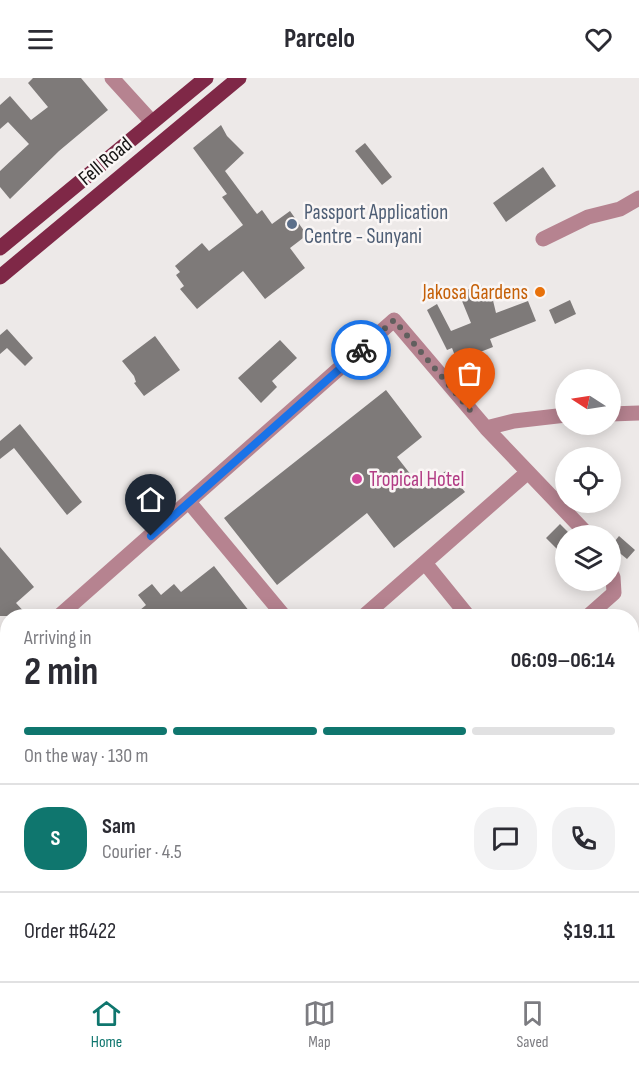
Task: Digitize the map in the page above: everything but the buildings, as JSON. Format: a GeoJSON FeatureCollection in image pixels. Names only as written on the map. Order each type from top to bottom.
{"type":"FeatureCollection","features":[{"type":"Feature","properties":{"kind":"main road","name":"Fell Road"},"geometry":{"type":"LineString","coordinates":[[0,248],[206,78]]}},
{"type":"Feature","properties":{"kind":"main road","name":"Fell Road"},"geometry":{"type":"LineString","coordinates":[[0,277],[238,78]]}},
{"type":"Feature","properties":{"kind":"street"},"geometry":{"type":"LineString","coordinates":[[112,78],[152,122]]}},
{"type":"Feature","properties":{"kind":"street"},"geometry":{"type":"LineString","coordinates":[[543,239],[588,217],[620,209],[639,198]]}},
{"type":"Feature","properties":{"kind":"street"},"geometry":{"type":"LineString","coordinates":[[67,609],[394,320],[486,428],[579,525]]}},
{"type":"Feature","properties":{"kind":"street"},"geometry":{"type":"LineString","coordinates":[[621,414],[639,413]]}},
{"type":"Feature","properties":{"kind":"street"},"geometry":{"type":"LineString","coordinates":[[486,428],[514,421],[555,416]]}},
{"type":"Feature","properties":{"kind":"street"},"geometry":{"type":"LineString","coordinates":[[372,609],[528,472]]}},
{"type":"Feature","properties":{"kind":"street"},"geometry":{"type":"LineString","coordinates":[[189,502],[278,609]]}},
{"type":"Feature","properties":{"kind":"street"},"geometry":{"type":"LineString","coordinates":[[425,563],[462,609]]}},
{"type":"Feature","properties":{"kind":"street"},"geometry":{"type":"LineString","coordinates":[[596,609],[614,591]]}},
{"type":"Feature","properties":{"kind":"way so far"},"geometry":{"type":"LineString","coordinates":[[361,350],[394,320],[470,410]]}},
{"type":"Feature","properties":{"kind":"place","name":"Passport Application Centre - Sunyani"},"geometry":{"type":"Point","coordinates":[292,224]}},
{"type":"Feature","properties":{"kind":"place","name":"Jakosa Gardens"},"geometry":{"type":"Point","coordinates":[540,292]}},
{"type":"Feature","properties":{"kind":"place","name":"Tropical Hotel"},"geometry":{"type":"Point","coordinates":[357,479]}},
{"type":"Feature","properties":{"kind":"route"},"geometry":{"type":"LineString","coordinates":[[151,536],[361,350]]}}]}
